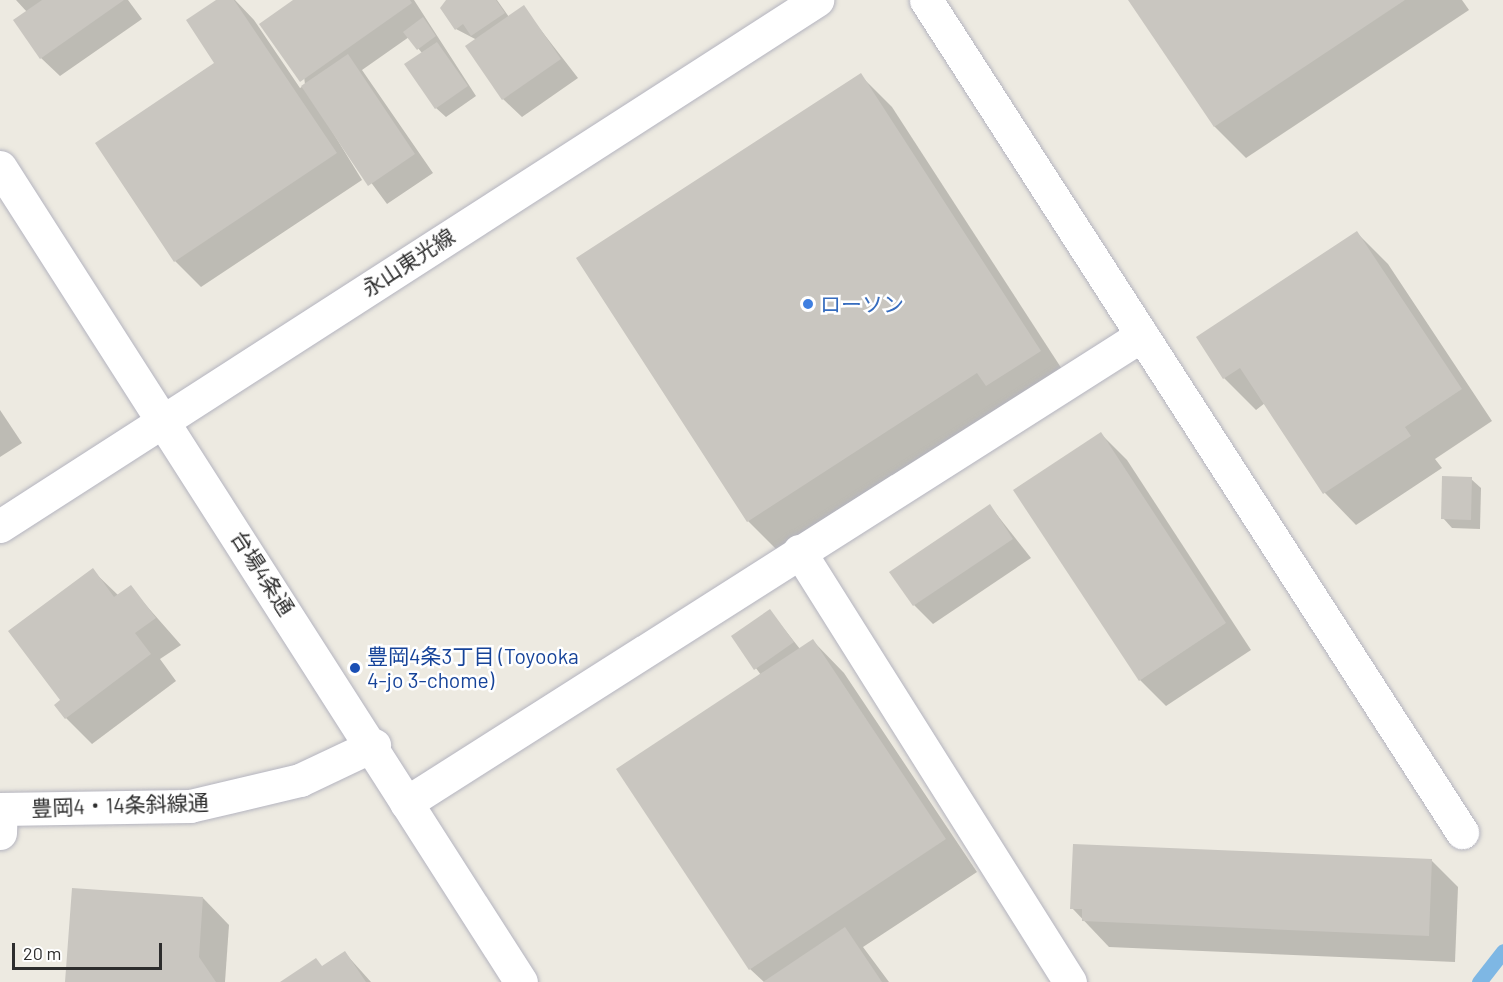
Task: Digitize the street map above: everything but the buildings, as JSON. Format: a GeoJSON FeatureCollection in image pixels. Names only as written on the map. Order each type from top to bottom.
{"type":"FeatureCollection","features":[{"type":"Feature","properties":{"kind":"street","name":"永山東光線"},"geometry":{"type":"LineString","coordinates":[[0,526],[817,0]]}},
{"type":"Feature","properties":{"kind":"street"},"geometry":{"type":"LineString","coordinates":[[926,0],[1462,832]]}},
{"type":"Feature","properties":{"kind":"street","name":"台場4条通"},"geometry":{"type":"LineString","coordinates":[[0,167],[374,745],[406,802],[521,982]]}},
{"type":"Feature","properties":{"kind":"street"},"geometry":{"type":"LineString","coordinates":[[406,802],[1142,334]]}},
{"type":"Feature","properties":{"kind":"street"},"geometry":{"type":"LineString","coordinates":[[799,550],[1070,982]]}},
{"type":"Feature","properties":{"kind":"street","name":"豊岡4・14条斜線通"},"geometry":{"type":"LineString","coordinates":[[0,817],[190,806],[300,780],[374,745]]}},
{"type":"Feature","properties":{"kind":"waterway"},"geometry":{"type":"LineString","coordinates":[[1479,982],[1503,951]]}},
{"type":"Feature","properties":{"kind":"place","name":"ローソン"},"geometry":{"type":"Point","coordinates":[808,304]}},
{"type":"Feature","properties":{"kind":"place","name":"豊岡4条3丁目 (Toyooka 4-jo 3-chome)"},"geometry":{"type":"Point","coordinates":[355,668]}}]}
